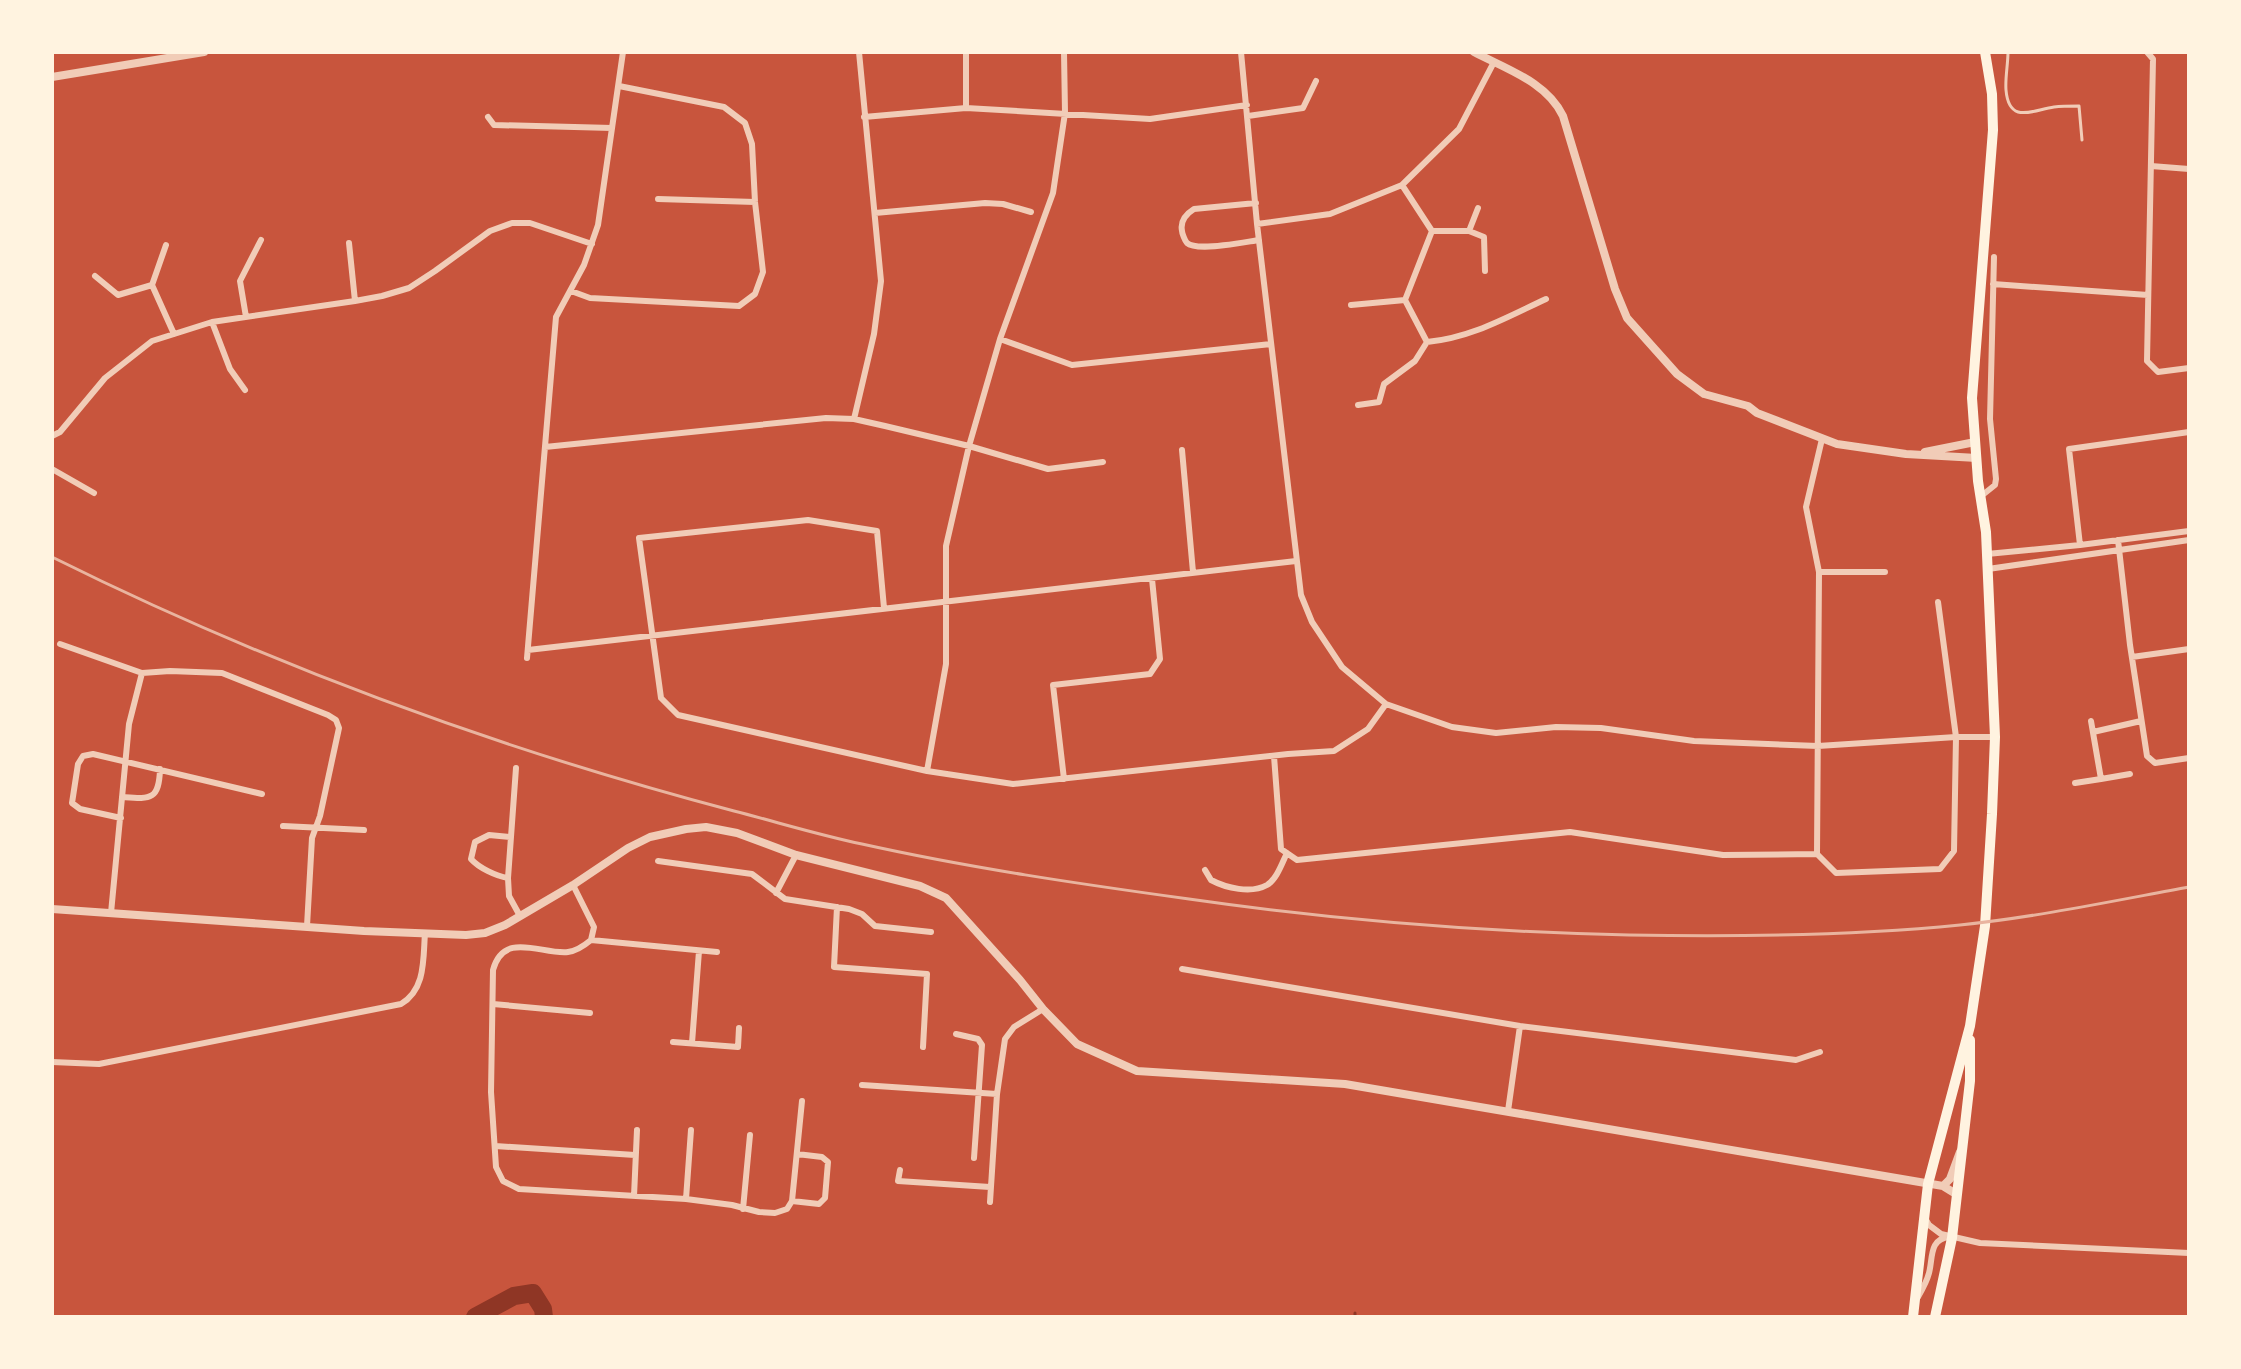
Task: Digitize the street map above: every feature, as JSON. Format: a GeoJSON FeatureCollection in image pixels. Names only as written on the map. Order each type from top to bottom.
{"type":"FeatureCollection","features":[{"type":"Feature","properties":{"kind":"main road"},"geometry":{"type":"LineString","coordinates":[[1913,1317],[1928,1184],[1970,1026],[1985,926],[1995,737],[1985,524],[1972,398],[1993,130],[1992,94],[1985,52]]}},
{"type":"Feature","properties":{"kind":"main road"},"geometry":{"type":"LineString","coordinates":[[1935,1317],[1952,1238],[1970,1081],[1970,1026]]}},
{"type":"Feature","properties":{"kind":"street"},"geometry":{"type":"LineString","coordinates":[[52,77],[204,52]]}},
{"type":"Feature","properties":{"kind":"street"},"geometry":{"type":"LineString","coordinates":[[623,52],[598,225],[571,291],[556,317],[527,654],[652,636],[1296,561]]}},
{"type":"Feature","properties":{"kind":"street"},"geometry":{"type":"LineString","coordinates":[[854,419],[874,334],[881,281],[859,52]]}},
{"type":"Feature","properties":{"kind":"street"},"geometry":{"type":"LineString","coordinates":[[966,52],[966,108]]}},
{"type":"Feature","properties":{"kind":"street"},"geometry":{"type":"LineString","coordinates":[[927,771],[946,664],[946,546],[969,446],[1000,339],[1053,193],[1065,113],[1064,52]]}},
{"type":"Feature","properties":{"kind":"street"},"geometry":{"type":"LineString","coordinates":[[1241,52],[1257,224],[1301,595],[1312,622],[1342,667],[1386,704],[1452,727],[1496,733],[1556,727],[1601,728],[1694,741],[1818,746],[1995,737]]}},
{"type":"Feature","properties":{"kind":"street"},"geometry":{"type":"LineString","coordinates":[[1474,52],[1536,85],[1558,105],[1615,289],[1627,318],[1677,374],[1704,394],[1748,406],[1757,413],[1837,444],[1947,458],[1977,458]]}},
{"type":"Feature","properties":{"kind":"street"},"geometry":{"type":"LineString","coordinates":[[2147,52],[2153,59],[2147,361],[2158,372],[2189,368]]}},
{"type":"Feature","properties":{"kind":"street"},"geometry":{"type":"LineString","coordinates":[[1257,224],[1330,214],[1402,185],[1459,129],[1494,62]]}},
{"type":"Feature","properties":{"kind":"street"},"geometry":{"type":"LineString","coordinates":[[1248,116],[1303,108],[1316,81]]}},
{"type":"Feature","properties":{"kind":"street"},"geometry":{"type":"LineString","coordinates":[[571,291],[590,298],[739,306],[755,294],[763,272],[752,144],[745,123],[724,107],[619,86]]}},
{"type":"Feature","properties":{"kind":"street"},"geometry":{"type":"LineString","coordinates":[[864,117],[966,108],[1150,119],[1247,105]]}},
{"type":"Feature","properties":{"kind":"street"},"geometry":{"type":"LineString","coordinates":[[488,117],[494,125],[612,128]]}},
{"type":"Feature","properties":{"kind":"street"},"geometry":{"type":"LineString","coordinates":[[2151,166],[2189,169]]}},
{"type":"Feature","properties":{"kind":"street"},"geometry":{"type":"LineString","coordinates":[[1402,185],[1432,231]]}},
{"type":"Feature","properties":{"kind":"street"},"geometry":{"type":"LineString","coordinates":[[658,199],[755,202]]}},
{"type":"Feature","properties":{"kind":"street"},"geometry":{"type":"LineString","coordinates":[[875,213],[985,203],[1003,204],[1031,212]]}},
{"type":"Feature","properties":{"kind":"street"},"geometry":{"type":"LineString","coordinates":[[1256,203],[1194,209],[1187,213],[1182,223],[1182,233],[1188,243],[1197,247],[1259,240]]}},
{"type":"Feature","properties":{"kind":"street"},"geometry":{"type":"LineString","coordinates":[[1469,231],[1478,208]]}},
{"type":"Feature","properties":{"kind":"street"},"geometry":{"type":"LineString","coordinates":[[52,436],[60,432],[105,378],[152,341],[212,322],[355,301],[409,288],[490,231],[512,223],[530,223],[592,244]]}},
{"type":"Feature","properties":{"kind":"street"},"geometry":{"type":"LineString","coordinates":[[1432,231],[1469,231],[1484,237],[1485,271]]}},
{"type":"Feature","properties":{"kind":"street"},"geometry":{"type":"LineString","coordinates":[[1427,342],[1405,300],[1432,231]]}},
{"type":"Feature","properties":{"kind":"street"},"geometry":{"type":"LineString","coordinates":[[246,317],[240,281],[261,240]]}},
{"type":"Feature","properties":{"kind":"street"},"geometry":{"type":"LineString","coordinates":[[349,243],[355,301]]}},
{"type":"Feature","properties":{"kind":"street"},"geometry":{"type":"LineString","coordinates":[[166,245],[152,285],[174,334]]}},
{"type":"Feature","properties":{"kind":"street"},"geometry":{"type":"LineString","coordinates":[[1980,497],[1995,485],[1991,442],[1994,257]]}},
{"type":"Feature","properties":{"kind":"street"},"geometry":{"type":"LineString","coordinates":[[95,276],[118,295],[152,285]]}},
{"type":"Feature","properties":{"kind":"street"},"geometry":{"type":"LineString","coordinates":[[1993,284],[2148,295]]}},
{"type":"Feature","properties":{"kind":"street"},"geometry":{"type":"LineString","coordinates":[[1427,342],[1449,340],[1483,330],[1546,299]]}},
{"type":"Feature","properties":{"kind":"street"},"geometry":{"type":"LineString","coordinates":[[1351,305],[1405,300]]}},
{"type":"Feature","properties":{"kind":"street"},"geometry":{"type":"LineString","coordinates":[[212,322],[230,369],[245,390]]}},
{"type":"Feature","properties":{"kind":"street"},"geometry":{"type":"LineString","coordinates":[[1000,339],[1072,365],[1271,344]]}},
{"type":"Feature","properties":{"kind":"street"},"geometry":{"type":"LineString","coordinates":[[1358,405],[1379,402],[1384,384],[1415,361],[1427,342]]}},
{"type":"Feature","properties":{"kind":"street"},"geometry":{"type":"LineString","coordinates":[[545,447],[826,418],[854,419],[969,446],[1048,469],[1103,462]]}},
{"type":"Feature","properties":{"kind":"street"},"geometry":{"type":"LineString","coordinates":[[2080,545],[2069,449],[2189,432]]}},
{"type":"Feature","properties":{"kind":"street"},"geometry":{"type":"LineString","coordinates":[[1822,439],[1806,507],[1819,572],[1817,854],[1836,873],[1940,869],[1954,851],[1956,737],[1938,602]]}},
{"type":"Feature","properties":{"kind":"street"},"geometry":{"type":"LineString","coordinates":[[1916,454],[1975,442]]}},
{"type":"Feature","properties":{"kind":"street"},"geometry":{"type":"LineString","coordinates":[[1182,450],[1193,572]]}},
{"type":"Feature","properties":{"kind":"street"},"geometry":{"type":"LineString","coordinates":[[52,469],[94,493]]}},
{"type":"Feature","properties":{"kind":"street"},"geometry":{"type":"LineString","coordinates":[[884,608],[877,531],[808,520],[639,538],[661,698],[678,715],[927,771],[1013,784],[1334,751],[1368,729],[1386,704]]}},
{"type":"Feature","properties":{"kind":"street"},"geometry":{"type":"LineString","coordinates":[[1987,554],[2189,531]]}},
{"type":"Feature","properties":{"kind":"street"},"geometry":{"type":"LineString","coordinates":[[2118,540],[2147,756],[2155,763],[2189,758]]}},
{"type":"Feature","properties":{"kind":"street"},"geometry":{"type":"LineString","coordinates":[[1988,569],[2189,540]]}},
{"type":"Feature","properties":{"kind":"street"},"geometry":{"type":"LineString","coordinates":[[1819,572],[1885,572]]}},
{"type":"Feature","properties":{"kind":"street"},"geometry":{"type":"LineString","coordinates":[[1064,779],[1053,685],[1150,674],[1160,659],[1152,579]]}},
{"type":"Feature","properties":{"kind":"street"},"geometry":{"type":"LineString","coordinates":[[60,644],[142,673],[222,673],[336,720],[339,728],[312,838],[307,926]]}},
{"type":"Feature","properties":{"kind":"street"},"geometry":{"type":"LineString","coordinates":[[2132,657],[2189,649]]}},
{"type":"Feature","properties":{"kind":"street"},"geometry":{"type":"LineString","coordinates":[[111,913],[129,724],[142,673]]}},
{"type":"Feature","properties":{"kind":"street"},"geometry":{"type":"LineString","coordinates":[[2091,721],[2101,779]]}},
{"type":"Feature","properties":{"kind":"street"},"geometry":{"type":"LineString","coordinates":[[2093,732],[2141,721]]}},
{"type":"Feature","properties":{"kind":"street"},"geometry":{"type":"LineString","coordinates":[[121,818],[80,809],[72,803],[78,764],[83,756],[93,754],[262,794]]}},
{"type":"Feature","properties":{"kind":"street"},"geometry":{"type":"LineString","coordinates":[[1274,756],[1281,849],[1297,860],[1570,832],[1723,855],[1817,854]]}},
{"type":"Feature","properties":{"kind":"street"},"geometry":{"type":"LineString","coordinates":[[516,768],[508,878],[509,896],[520,916]]}},
{"type":"Feature","properties":{"kind":"street"},"geometry":{"type":"LineString","coordinates":[[122,797],[144,799],[152,796],[159,785],[160,769]]}},
{"type":"Feature","properties":{"kind":"street"},"geometry":{"type":"LineString","coordinates":[[2075,783],[2130,774]]}},
{"type":"Feature","properties":{"kind":"street"},"geometry":{"type":"LineString","coordinates":[[283,826],[364,830]]}},
{"type":"Feature","properties":{"kind":"street"},"geometry":{"type":"LineString","coordinates":[[52,909],[425,933],[485,933],[505,925],[650,837],[706,827],[767,842],[796,855],[920,886],[946,898],[1077,1044],[1137,1071],[1345,1084],[1943,1186],[1956,1194]]}},
{"type":"Feature","properties":{"kind":"street"},"geometry":{"type":"LineString","coordinates":[[508,878],[471,859],[475,842],[489,835],[511,837]]}},
{"type":"Feature","properties":{"kind":"street"},"geometry":{"type":"LineString","coordinates":[[1205,870],[1211,880],[1231,888],[1266,885],[1275,877],[1287,853]]}},
{"type":"Feature","properties":{"kind":"street"},"geometry":{"type":"LineString","coordinates":[[776,893],[796,855]]}},
{"type":"Feature","properties":{"kind":"street"},"geometry":{"type":"LineString","coordinates":[[658,861],[752,874],[785,899],[849,909],[862,914],[875,926],[931,932]]}},
{"type":"Feature","properties":{"kind":"street"},"geometry":{"type":"LineString","coordinates":[[573,885],[594,927],[591,940],[568,952],[523,946],[510,949],[496,962],[493,970],[491,1092],[496,1167],[503,1181],[519,1189],[686,1199],[775,1213],[787,1209],[792,1201],[802,1101]]}},
{"type":"Feature","properties":{"kind":"street"},"geometry":{"type":"LineString","coordinates":[[837,907],[834,967],[927,974],[923,1047]]}},
{"type":"Feature","properties":{"kind":"street"},"geometry":{"type":"LineString","coordinates":[[52,1062],[99,1064],[401,1004],[410,999],[419,985],[425,933]]}},
{"type":"Feature","properties":{"kind":"street"},"geometry":{"type":"LineString","coordinates":[[591,940],[717,952]]}},
{"type":"Feature","properties":{"kind":"street"},"geometry":{"type":"LineString","coordinates":[[692,1043],[699,951]]}},
{"type":"Feature","properties":{"kind":"street"},"geometry":{"type":"LineString","coordinates":[[1182,969],[1520,1026],[1796,1060],[1820,1052]]}},
{"type":"Feature","properties":{"kind":"street"},"geometry":{"type":"LineString","coordinates":[[493,1004],[590,1013]]}},
{"type":"Feature","properties":{"kind":"street"},"geometry":{"type":"LineString","coordinates":[[990,1202],[997,1094],[1005,1039],[1014,1027],[1043,1009]]}},
{"type":"Feature","properties":{"kind":"street"},"geometry":{"type":"LineString","coordinates":[[1508,1111],[1520,1026]]}},
{"type":"Feature","properties":{"kind":"street"},"geometry":{"type":"LineString","coordinates":[[673,1042],[738,1047],[739,1028]]}},
{"type":"Feature","properties":{"kind":"street"},"geometry":{"type":"LineString","coordinates":[[956,1034],[978,1039],[982,1045],[974,1158]]}},
{"type":"Feature","properties":{"kind":"street"},"geometry":{"type":"LineString","coordinates":[[862,1085],[997,1094]]}},
{"type":"Feature","properties":{"kind":"street"},"geometry":{"type":"LineString","coordinates":[[634,1196],[637,1130]]}},
{"type":"Feature","properties":{"kind":"street"},"geometry":{"type":"LineString","coordinates":[[686,1199],[691,1130]]}},
{"type":"Feature","properties":{"kind":"street"},"geometry":{"type":"LineString","coordinates":[[743,1209],[750,1135]]}},
{"type":"Feature","properties":{"kind":"street"},"geometry":{"type":"LineString","coordinates":[[495,1146],[635,1155]]}},
{"type":"Feature","properties":{"kind":"street"},"geometry":{"type":"LineString","coordinates":[[1943,1186],[1951,1177],[1962,1148]]}},
{"type":"Feature","properties":{"kind":"street"},"geometry":{"type":"LineString","coordinates":[[792,1201],[819,1204],[825,1198],[828,1162],[822,1157],[797,1154]]}},
{"type":"Feature","properties":{"kind":"street"},"geometry":{"type":"LineString","coordinates":[[897,1190],[900,1170]]}},
{"type":"Feature","properties":{"kind":"street"},"geometry":{"type":"LineString","coordinates":[[898,1181],[990,1187]]}},
{"type":"Feature","properties":{"kind":"street"},"geometry":{"type":"LineString","coordinates":[[1925,1217],[1934,1230],[1952,1238]]}},
{"type":"Feature","properties":{"kind":"street"},"geometry":{"type":"LineString","coordinates":[[1915,1304],[1929,1275],[1935,1244],[1941,1238],[2057,1248],[2189,1253]]}},
{"type":"Feature","properties":{"kind":"lane"},"geometry":{"type":"LineString","coordinates":[[2008,52],[2006,91],[2010,106],[2021,113],[2033,114],[2052,107],[2079,106],[2082,140]]}},
{"type":"Feature","properties":{"kind":"waterway"},"geometry":{"type":"LineString","coordinates":[[475,1317],[514,1296],[533,1293],[543,1309],[544,1317]]}},
{"type":"Feature","properties":{"kind":"railway"},"geometry":{"type":"LineString","coordinates":[[52,557],[217,634],[301,668],[472,732],[559,760],[646,787],[846,840],[943,861],[1066,881],[1299,913],[1409,924],[1574,933],[1712,936],[1836,934],[1960,925],[2189,887]]}}]}
